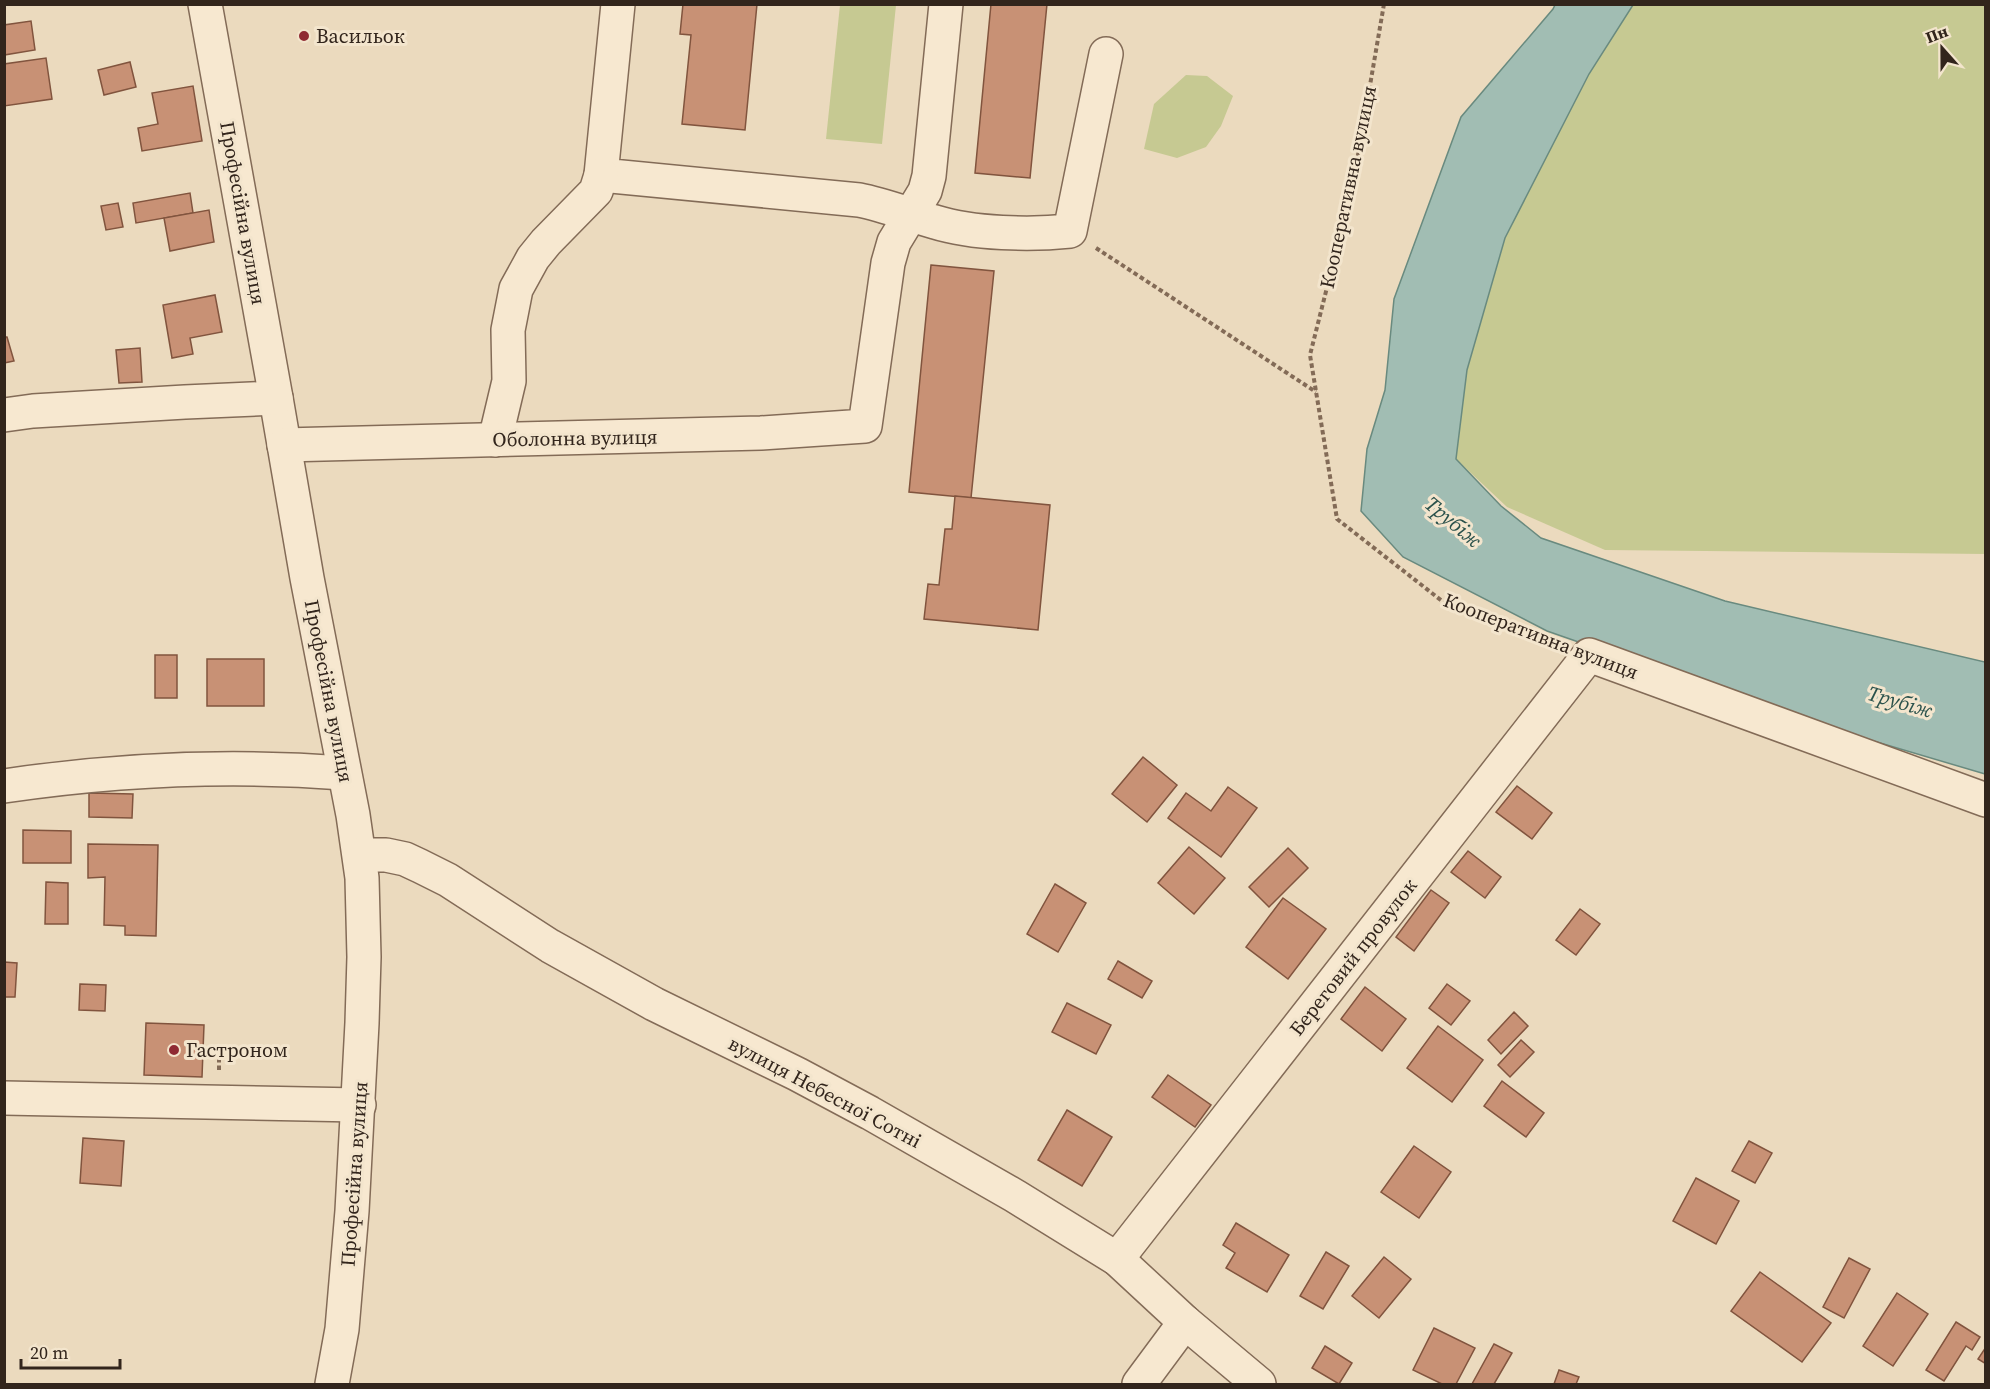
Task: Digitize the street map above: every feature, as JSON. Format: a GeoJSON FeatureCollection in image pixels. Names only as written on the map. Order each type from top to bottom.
{"type":"FeatureCollection","features":[{"type":"Feature","properties":{"kind":"street","name":"Професійна вулиця"},"geometry":{"type":"LineString","coordinates":[[205,4],[307,578],[360,855],[364,957],[358,1105],[346,1289],[342,1329],[332,1384]]}},
{"type":"Feature","properties":{"kind":"street"},"geometry":{"type":"LineString","coordinates":[[495,440],[509,381],[508,330],[516,289],[528,266],[546,242],[597,191],[601,175],[618,4]]}},
{"type":"Feature","properties":{"kind":"street"},"geometry":{"type":"LineString","coordinates":[[912,214],[926,191],[929,176],[946,4]]}},
{"type":"Feature","properties":{"kind":"street"},"geometry":{"type":"LineString","coordinates":[[601,175],[872,202],[937,223],[965,228],[1019,233],[1070,231],[1106,54]]}},
{"type":"Feature","properties":{"kind":"street","name":"Оболонна вулиця"},"geometry":{"type":"LineString","coordinates":[[284,445],[761,433],[865,426],[888,263],[894,242],[912,214]]}},
{"type":"Feature","properties":{"kind":"street"},"geometry":{"type":"LineString","coordinates":[[4,415],[276,398]]}},
{"type":"Feature","properties":{"kind":"street","name":"Кооперативна вулиця"},"geometry":{"type":"LineString","coordinates":[[1588,655],[1986,800]]}},
{"type":"Feature","properties":{"kind":"street","name":"Береговий провулок"},"geometry":{"type":"LineString","coordinates":[[1117,1259],[1588,655]]}},
{"type":"Feature","properties":{"kind":"street"},"geometry":{"type":"LineString","coordinates":[[4,786],[122,771],[191,768],[248,767],[344,773]]}},
{"type":"Feature","properties":{"kind":"street","name":"вулиця Небесної Сотні"},"geometry":{"type":"LineString","coordinates":[[360,855],[386,855],[405,859],[448,880],[569,957],[654,1004],[797,1074],[870,1113],[1024,1202],[1117,1259],[1185,1322],[1259,1384]]}},
{"type":"Feature","properties":{"kind":"street"},"geometry":{"type":"LineString","coordinates":[[4,1098],[358,1105]]}},
{"type":"Feature","properties":{"kind":"street"},"geometry":{"type":"LineString","coordinates":[[1139,1384],[1185,1322]]}},
{"type":"Feature","properties":{"kind":"path","name":"Кооперативна вулиця"},"geometry":{"type":"LineString","coordinates":[[1384,4],[1353,184],[1310,355],[1337,519],[1442,601],[1588,655]]}},
{"type":"Feature","properties":{"kind":"path"},"geometry":{"type":"LineString","coordinates":[[1070,231],[1316,392]]}},
{"type":"Feature","properties":{"kind":"green space"},"geometry":{"type":"Polygon","coordinates":[[[840,5],[896,5],[882,144],[826,139],[840,5]]]}},
{"type":"Feature","properties":{"kind":"green space"},"geometry":{"type":"Polygon","coordinates":[[[1633,5],[1985,5],[1985,554],[1605,550],[1507,507],[1456,459],[1467,370],[1505,238],[1589,74],[1633,5]]]}},
{"type":"Feature","properties":{"kind":"green space"},"geometry":{"type":"Polygon","coordinates":[[[1186,75],[1207,76],[1233,96],[1221,126],[1206,147],[1177,158],[1144,149],[1154,104],[1186,75]]]}},
{"type":"Feature","properties":{"kind":"water","name":"Трубіж"},"geometry":{"type":"Polygon","coordinates":[[[1555,5],[1633,5],[1589,74],[1505,238],[1467,370],[1456,459],[1501,506],[1541,538],[1725,601],[1985,662],[1985,774],[1799,719],[1547,631],[1403,557],[1361,511],[1367,449],[1385,390],[1394,299],[1461,117],[1555,5]]]}},
{"type":"Feature","properties":{"kind":"building"},"geometry":{"type":"Polygon","coordinates":[[[683,4],[757,4],[745,130],[682,124],[691,35],[680,34],[683,4]]]}},
{"type":"Feature","properties":{"kind":"building"},"geometry":{"type":"Polygon","coordinates":[[[991,4],[1047,4],[1030,178],[975,173],[991,4]]]}},
{"type":"Feature","properties":{"kind":"building"},"geometry":{"type":"Polygon","coordinates":[[[31,21],[35,50],[4,55],[4,25],[31,21]]]}},
{"type":"Feature","properties":{"kind":"building"},"geometry":{"type":"Polygon","coordinates":[[[46,58],[52,99],[4,106],[4,64],[46,58]]]}},
{"type":"Feature","properties":{"kind":"building"},"geometry":{"type":"Polygon","coordinates":[[[130,62],[136,87],[104,95],[98,70],[130,62]]]}},
{"type":"Feature","properties":{"kind":"building"},"geometry":{"type":"Polygon","coordinates":[[[193,86],[202,141],[142,151],[138,128],[158,124],[152,93],[193,86]]]}},
{"type":"Feature","properties":{"kind":"building"},"geometry":{"type":"Polygon","coordinates":[[[190,193],[193,213],[136,223],[133,203],[190,193]]]}},
{"type":"Feature","properties":{"kind":"building"},"geometry":{"type":"Polygon","coordinates":[[[118,203],[123,227],[106,230],[101,206],[118,203]]]}},
{"type":"Feature","properties":{"kind":"building"},"geometry":{"type":"Polygon","coordinates":[[[209,210],[214,242],[170,251],[164,218],[209,210]]]}},
{"type":"Feature","properties":{"kind":"building"},"geometry":{"type":"Polygon","coordinates":[[[931,265],[994,271],[971,498],[909,492],[931,265]]]}},
{"type":"Feature","properties":{"kind":"building"},"geometry":{"type":"Polygon","coordinates":[[[215,295],[222,332],[190,338],[193,354],[172,358],[163,305],[215,295]]]}},
{"type":"Feature","properties":{"kind":"building"},"geometry":{"type":"Polygon","coordinates":[[[4,337],[7,337],[14,361],[4,363],[4,337]]]}},
{"type":"Feature","properties":{"kind":"building"},"geometry":{"type":"Polygon","coordinates":[[[140,348],[142,382],[119,383],[116,350],[140,348]]]}},
{"type":"Feature","properties":{"kind":"building"},"geometry":{"type":"Polygon","coordinates":[[[955,496],[1050,505],[1038,630],[924,619],[928,584],[939,585],[945,529],[952,529],[955,496]]]}},
{"type":"Feature","properties":{"kind":"building"},"geometry":{"type":"Polygon","coordinates":[[[155,655],[177,655],[177,698],[155,698],[155,655]]]}},
{"type":"Feature","properties":{"kind":"building"},"geometry":{"type":"Polygon","coordinates":[[[207,659],[264,659],[264,706],[207,706],[207,659]]]}},
{"type":"Feature","properties":{"kind":"building"},"geometry":{"type":"Polygon","coordinates":[[[1143,757],[1177,785],[1147,822],[1112,794],[1143,757]]]}},
{"type":"Feature","properties":{"kind":"building"},"geometry":{"type":"Polygon","coordinates":[[[1517,786],[1552,813],[1532,839],[1496,812],[1517,786]]]}},
{"type":"Feature","properties":{"kind":"building"},"geometry":{"type":"Polygon","coordinates":[[[1228,787],[1257,808],[1221,857],[1168,818],[1186,793],[1211,811],[1228,787]]]}},
{"type":"Feature","properties":{"kind":"building"},"geometry":{"type":"Polygon","coordinates":[[[89,793],[133,794],[132,818],[89,817],[89,793]]]}},
{"type":"Feature","properties":{"kind":"building"},"geometry":{"type":"Polygon","coordinates":[[[23,830],[71,831],[71,863],[23,863],[23,830]]]}},
{"type":"Feature","properties":{"kind":"building"},"geometry":{"type":"Polygon","coordinates":[[[88,844],[158,845],[156,936],[125,935],[125,926],[104,925],[105,877],[88,878],[88,844]]]}},
{"type":"Feature","properties":{"kind":"building"},"geometry":{"type":"Polygon","coordinates":[[[1189,847],[1225,878],[1194,914],[1158,883],[1189,847]]]}},
{"type":"Feature","properties":{"kind":"building"},"geometry":{"type":"Polygon","coordinates":[[[1288,848],[1308,868],[1269,907],[1249,887],[1288,848]]]}},
{"type":"Feature","properties":{"kind":"building"},"geometry":{"type":"Polygon","coordinates":[[[1468,851],[1501,877],[1485,898],[1451,872],[1468,851]]]}},
{"type":"Feature","properties":{"kind":"building"},"geometry":{"type":"Polygon","coordinates":[[[46,882],[68,883],[68,924],[45,924],[46,882]]]}},
{"type":"Feature","properties":{"kind":"building"},"geometry":{"type":"Polygon","coordinates":[[[1055,884],[1086,903],[1058,952],[1027,934],[1055,884]]]}},
{"type":"Feature","properties":{"kind":"building"},"geometry":{"type":"Polygon","coordinates":[[[1431,890],[1449,903],[1414,951],[1396,937],[1431,890]]]}},
{"type":"Feature","properties":{"kind":"building"},"geometry":{"type":"Polygon","coordinates":[[[1283,898],[1326,929],[1288,979],[1246,947],[1283,898]]]}},
{"type":"Feature","properties":{"kind":"building"},"geometry":{"type":"Polygon","coordinates":[[[1580,909],[1600,924],[1576,955],[1556,940],[1580,909]]]}},
{"type":"Feature","properties":{"kind":"building"},"geometry":{"type":"Polygon","coordinates":[[[1118,961],[1152,981],[1142,998],[1108,979],[1118,961]]]}},
{"type":"Feature","properties":{"kind":"building"},"geometry":{"type":"Polygon","coordinates":[[[4,962],[17,963],[15,997],[4,997],[4,962]]]}},
{"type":"Feature","properties":{"kind":"building"},"geometry":{"type":"Polygon","coordinates":[[[80,984],[106,985],[105,1011],[79,1010],[80,984]]]}},
{"type":"Feature","properties":{"kind":"building"},"geometry":{"type":"Polygon","coordinates":[[[1447,984],[1470,1001],[1451,1025],[1429,1008],[1447,984]]]}},
{"type":"Feature","properties":{"kind":"building"},"geometry":{"type":"Polygon","coordinates":[[[1365,987],[1406,1019],[1382,1051],[1341,1019],[1365,987]]]}},
{"type":"Feature","properties":{"kind":"building"},"geometry":{"type":"Polygon","coordinates":[[[1067,1003],[1111,1025],[1096,1054],[1052,1032],[1067,1003]]]}},
{"type":"Feature","properties":{"kind":"building"},"geometry":{"type":"Polygon","coordinates":[[[1514,1012],[1528,1026],[1501,1054],[1488,1040],[1514,1012]]]}},
{"type":"Feature","properties":{"kind":"building","name":"Гастроном"},"geometry":{"type":"Polygon","coordinates":[[[146,1023],[204,1025],[202,1077],[144,1075],[146,1023]]]}},
{"type":"Feature","properties":{"kind":"building"},"geometry":{"type":"Polygon","coordinates":[[[1438,1026],[1483,1060],[1452,1102],[1407,1068],[1438,1026]]]}},
{"type":"Feature","properties":{"kind":"building"},"geometry":{"type":"Polygon","coordinates":[[[1521,1040],[1534,1052],[1510,1077],[1498,1065],[1521,1040]]]}},
{"type":"Feature","properties":{"kind":"building"},"geometry":{"type":"Polygon","coordinates":[[[1168,1075],[1211,1105],[1195,1127],[1152,1097],[1168,1075]]]}},
{"type":"Feature","properties":{"kind":"building"},"geometry":{"type":"Polygon","coordinates":[[[1502,1081],[1544,1113],[1526,1137],[1484,1106],[1502,1081]]]}},
{"type":"Feature","properties":{"kind":"building"},"geometry":{"type":"Polygon","coordinates":[[[1067,1110],[1112,1137],[1082,1186],[1038,1160],[1067,1110]]]}},
{"type":"Feature","properties":{"kind":"building"},"geometry":{"type":"Polygon","coordinates":[[[83,1138],[124,1141],[121,1186],[80,1183],[83,1138]]]}},
{"type":"Feature","properties":{"kind":"building"},"geometry":{"type":"Polygon","coordinates":[[[1749,1141],[1772,1153],[1755,1183],[1732,1171],[1749,1141]]]}},
{"type":"Feature","properties":{"kind":"building"},"geometry":{"type":"Polygon","coordinates":[[[1414,1146],[1451,1172],[1419,1218],[1381,1192],[1414,1146]]]}},
{"type":"Feature","properties":{"kind":"building"},"geometry":{"type":"Polygon","coordinates":[[[1696,1178],[1739,1201],[1716,1244],[1673,1221],[1696,1178]]]}},
{"type":"Feature","properties":{"kind":"building"},"geometry":{"type":"Polygon","coordinates":[[[1236,1223],[1289,1255],[1267,1292],[1226,1268],[1235,1253],[1223,1245],[1236,1223]]]}},
{"type":"Feature","properties":{"kind":"building"},"geometry":{"type":"Polygon","coordinates":[[[1326,1252],[1349,1266],[1323,1309],[1300,1296],[1326,1252]]]}},
{"type":"Feature","properties":{"kind":"building"},"geometry":{"type":"Polygon","coordinates":[[[1384,1257],[1411,1279],[1379,1318],[1352,1296],[1384,1257]]]}},
{"type":"Feature","properties":{"kind":"building"},"geometry":{"type":"Polygon","coordinates":[[[1849,1258],[1870,1269],[1844,1318],[1823,1307],[1849,1258]]]}},
{"type":"Feature","properties":{"kind":"building"},"geometry":{"type":"Polygon","coordinates":[[[1760,1272],[1831,1323],[1802,1362],[1731,1311],[1760,1272]]]}},
{"type":"Feature","properties":{"kind":"building"},"geometry":{"type":"Polygon","coordinates":[[[1897,1293],[1928,1314],[1893,1366],[1863,1346],[1897,1293]]]}},
{"type":"Feature","properties":{"kind":"building"},"geometry":{"type":"Polygon","coordinates":[[[1956,1322],[1980,1337],[1972,1350],[1966,1346],[1944,1381],[1926,1370],[1956,1322]]]}},
{"type":"Feature","properties":{"kind":"building"},"geometry":{"type":"Polygon","coordinates":[[[1434,1328],[1475,1348],[1456,1384],[1442,1384],[1413,1370],[1434,1328]]]}},
{"type":"Feature","properties":{"kind":"building"},"geometry":{"type":"Polygon","coordinates":[[[1494,1344],[1512,1353],[1494,1384],[1472,1384],[1494,1344]]]}},
{"type":"Feature","properties":{"kind":"building"},"geometry":{"type":"Polygon","coordinates":[[[1325,1346],[1352,1363],[1339,1384],[1312,1368],[1325,1346]]]}},
{"type":"Feature","properties":{"kind":"building"},"geometry":{"type":"Polygon","coordinates":[[[1986,1347],[1986,1364],[1978,1359],[1986,1347]]]}},
{"type":"Feature","properties":{"kind":"building"},"geometry":{"type":"Polygon","coordinates":[[[1559,1370],[1579,1377],[1576,1384],[1554,1384],[1559,1370]]]}},
{"type":"Feature","properties":{"kind":"place","name":"Васильок"},"geometry":{"type":"Point","coordinates":[304,36]}},
{"type":"Feature","properties":{"kind":"place","name":"Гастроном"},"geometry":{"type":"Point","coordinates":[174,1050]}}]}
